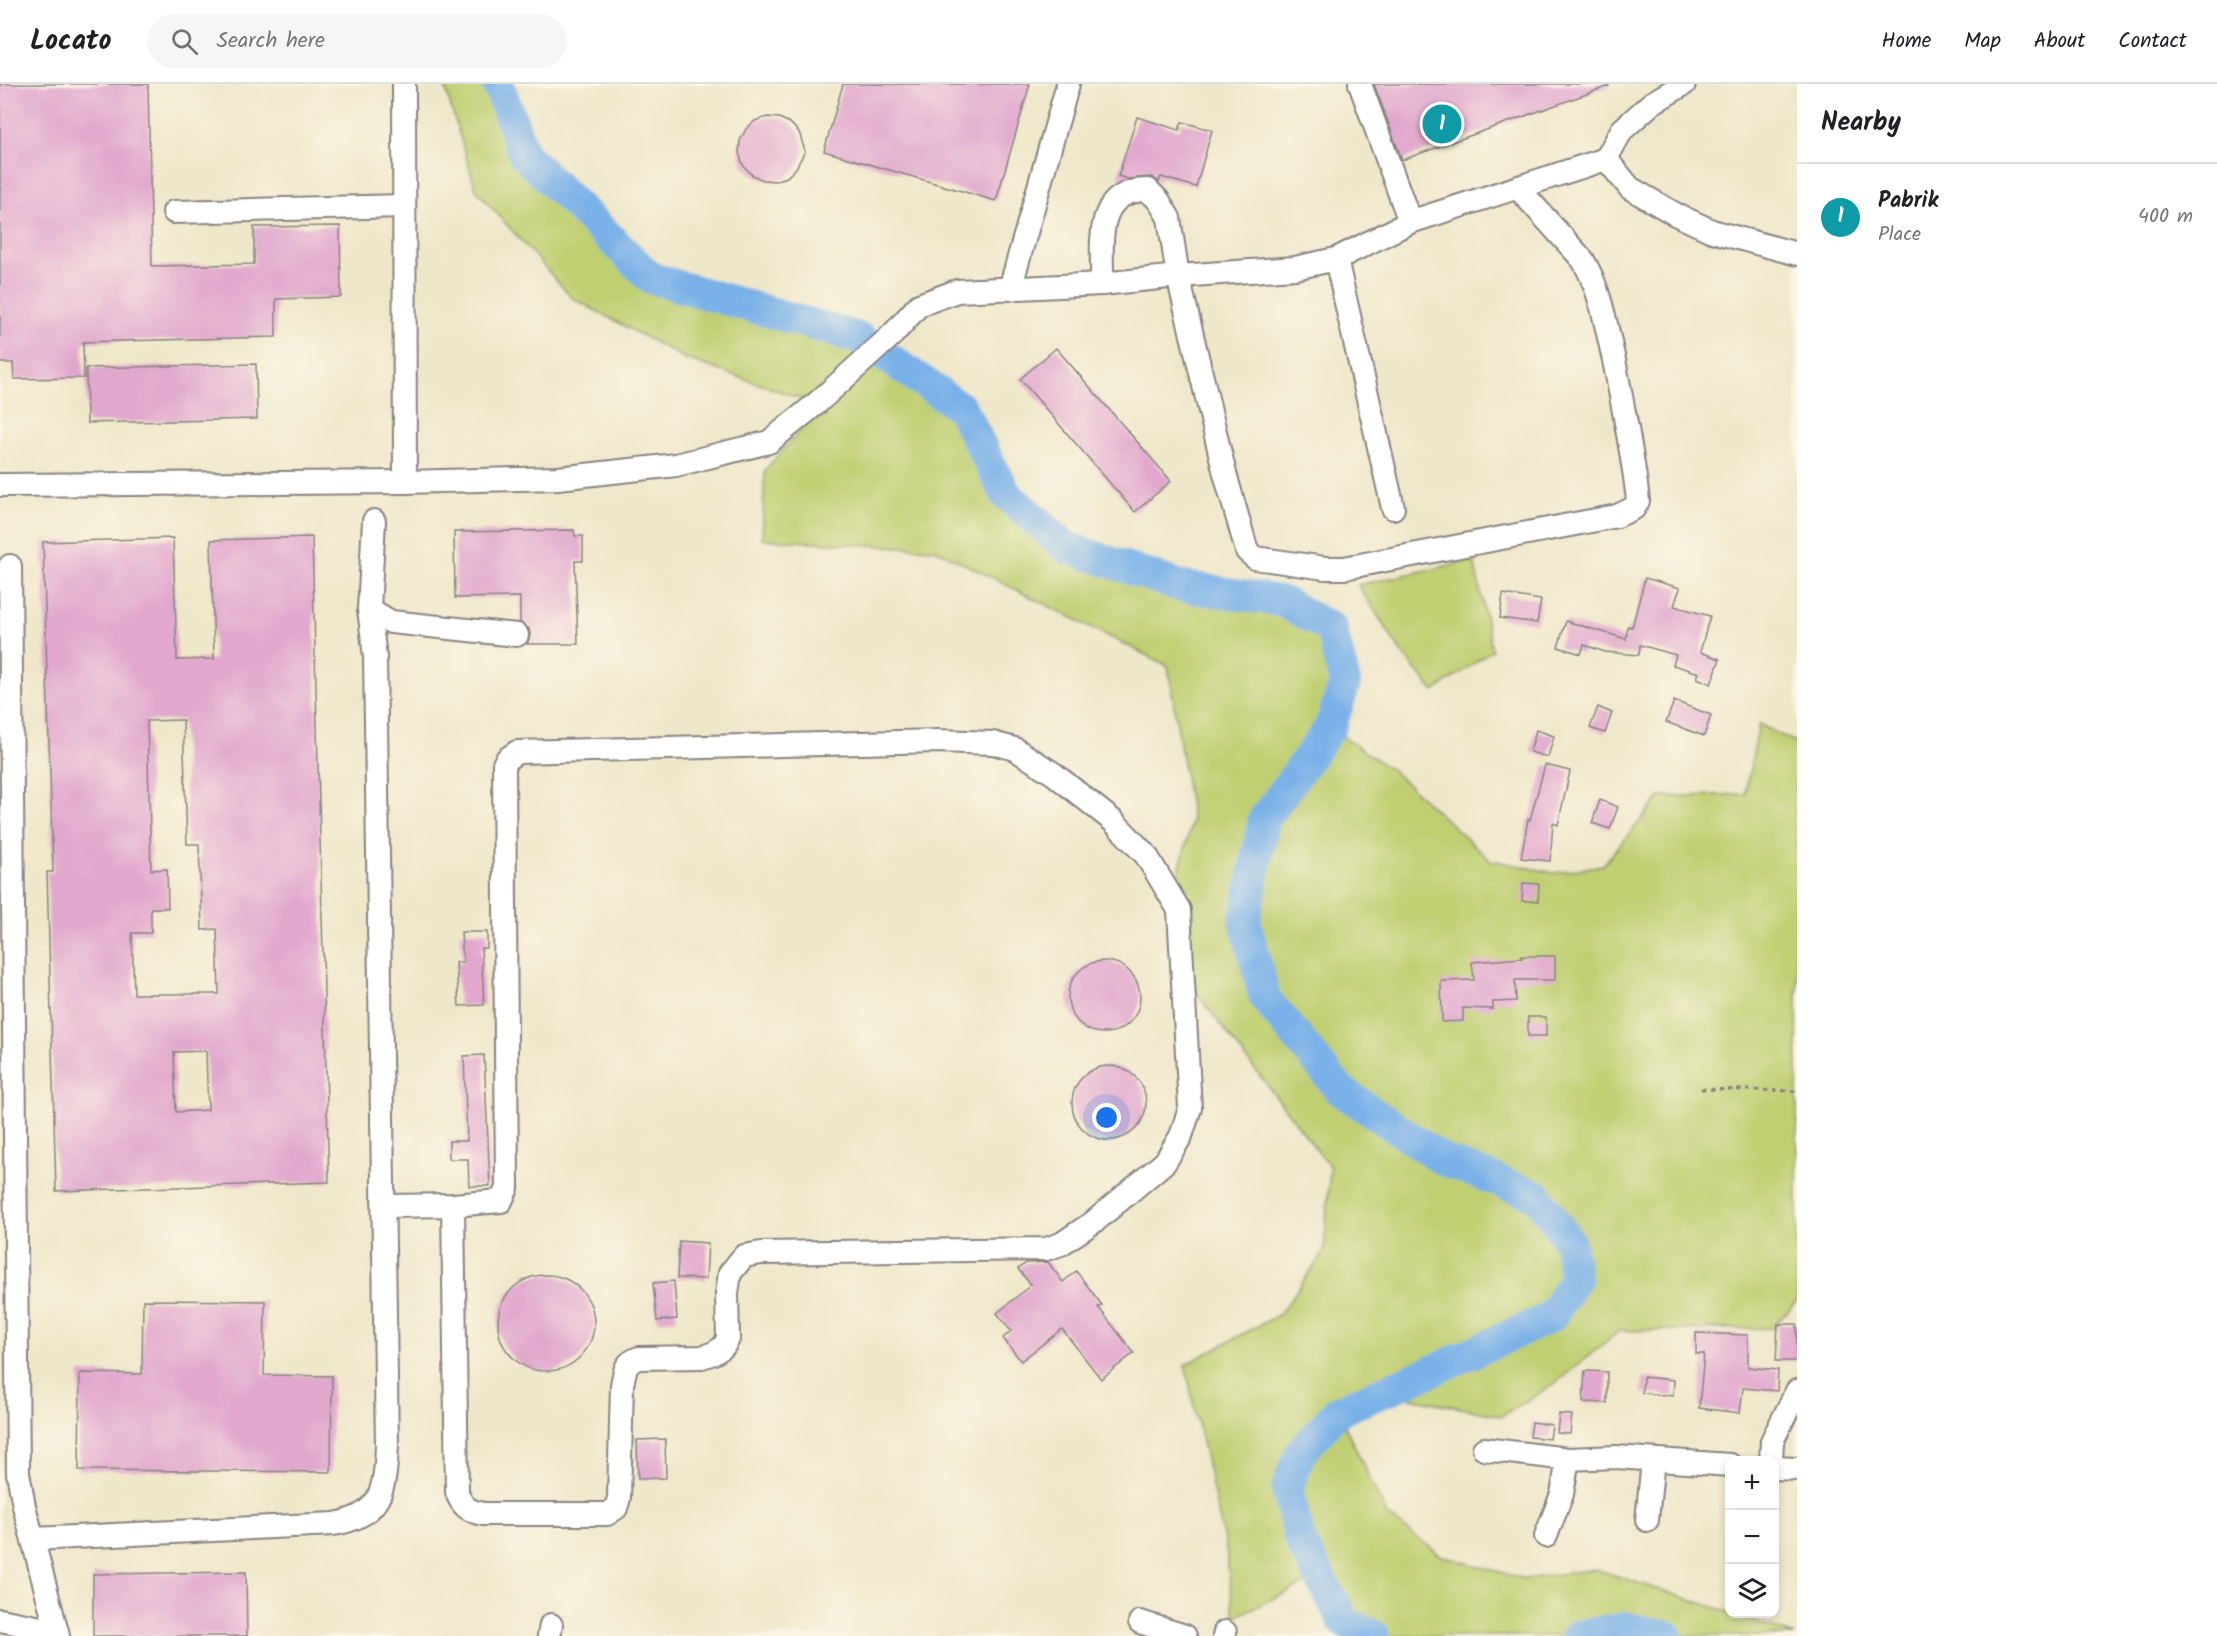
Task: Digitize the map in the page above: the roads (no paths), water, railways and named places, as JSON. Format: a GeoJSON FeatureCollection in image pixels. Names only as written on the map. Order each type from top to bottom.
{"type":"FeatureCollection","features":[{"type":"Feature","properties":{"kind":"street"},"geometry":{"type":"LineString","coordinates":[[404,84],[405,482]]}},
{"type":"Feature","properties":{"kind":"street"},"geometry":{"type":"LineString","coordinates":[[1010,289],[1068,84]]}},
{"type":"Feature","properties":{"kind":"street"},"geometry":{"type":"LineString","coordinates":[[1360,84],[1410,222]]}},
{"type":"Feature","properties":{"kind":"street"},"geometry":{"type":"LineString","coordinates":[[0,485],[405,482],[558,478],[676,465],[769,442],[817,403],[893,334],[919,305],[957,291],[1102,284],[1295,268],[1336,259],[1410,222],[1606,159],[1622,130],[1652,103],[1684,84]]}},
{"type":"Feature","properties":{"kind":"street"},"geometry":{"type":"LineString","coordinates":[[1606,159],[1630,188],[1675,214],[1712,231],[1797,254]]}},
{"type":"Feature","properties":{"kind":"street"},"geometry":{"type":"LineString","coordinates":[[1102,284],[1103,220],[1117,198],[1135,190],[1148,190],[1159,201],[1169,218],[1178,276],[1234,508],[1247,551],[1255,558],[1325,568],[1344,568],[1617,516],[1634,508],[1638,501],[1622,402],[1602,304],[1591,273],[1583,260],[1518,188]]}},
{"type":"Feature","properties":{"kind":"street"},"geometry":{"type":"LineString","coordinates":[[174,212],[404,206]]}},
{"type":"Feature","properties":{"kind":"street"},"geometry":{"type":"LineString","coordinates":[[1336,259],[1393,508]]}},
{"type":"Feature","properties":{"kind":"street"},"geometry":{"type":"LineString","coordinates":[[34,1539],[334,1524],[351,1521],[369,1511],[383,1490],[386,1476],[384,1206],[375,657],[369,609],[374,521]]}},
{"type":"Feature","properties":{"kind":"street"},"geometry":{"type":"LineString","coordinates":[[0,1620],[58,1633],[24,1506],[18,1473],[8,1268],[6,936],[10,566]]}},
{"type":"Feature","properties":{"kind":"street"},"geometry":{"type":"LineString","coordinates":[[369,609],[391,622],[517,635]]}},
{"type":"Feature","properties":{"kind":"street"},"geometry":{"type":"LineString","coordinates":[[384,1206],[453,1206],[501,1201],[507,1188],[504,764],[517,752],[939,741],[993,743],[1015,749],[1054,774],[1113,821],[1146,855],[1179,910],[1190,1108],[1181,1137],[1166,1162],[1095,1221],[1055,1247],[1046,1249],[761,1253],[744,1256],[730,1273],[727,1293],[728,1339],[723,1347],[702,1357],[639,1358],[630,1361],[625,1368],[622,1385],[619,1497],[616,1508],[607,1514],[483,1514],[474,1513],[459,1501],[457,1492],[453,1206]]}},
{"type":"Feature","properties":{"kind":"street"},"geometry":{"type":"LineString","coordinates":[[1771,1456],[1772,1441],[1797,1391]]}},
{"type":"Feature","properties":{"kind":"street"},"geometry":{"type":"LineString","coordinates":[[1484,1449],[1568,1459],[1602,1457],[1725,1465]]}},
{"type":"Feature","properties":{"kind":"street"},"geometry":{"type":"LineString","coordinates":[[1546,1536],[1562,1494],[1568,1459]]}},
{"type":"Feature","properties":{"kind":"street"},"geometry":{"type":"LineString","coordinates":[[1647,1520],[1653,1460]]}},
{"type":"Feature","properties":{"kind":"street"},"geometry":{"type":"LineString","coordinates":[[1779,1468],[1797,1469]]}},
{"type":"Feature","properties":{"kind":"street"},"geometry":{"type":"LineString","coordinates":[[1140,1622],[1185,1636]]}},
{"type":"Feature","properties":{"kind":"waterway"},"geometry":{"type":"LineString","coordinates":[[498,84],[524,155],[651,278],[859,338],[961,408],[1006,494],[1066,547],[1180,586],[1281,601],[1331,628],[1345,683],[1330,728],[1264,819],[1245,921],[1265,998],[1340,1090],[1443,1160],[1537,1196],[1570,1243],[1575,1279],[1551,1317],[1338,1411],[1300,1453],[1287,1489],[1301,1543],[1345,1623],[1374,1636]]}},
{"type":"Feature","properties":{"kind":"waterway"},"geometry":{"type":"LineString","coordinates":[[1577,1636],[1627,1628],[1667,1636]]}},
{"type":"Feature","properties":{"kind":"place","name":"Pabrik"},"geometry":{"type":"Point","coordinates":[1442,124]}}]}
